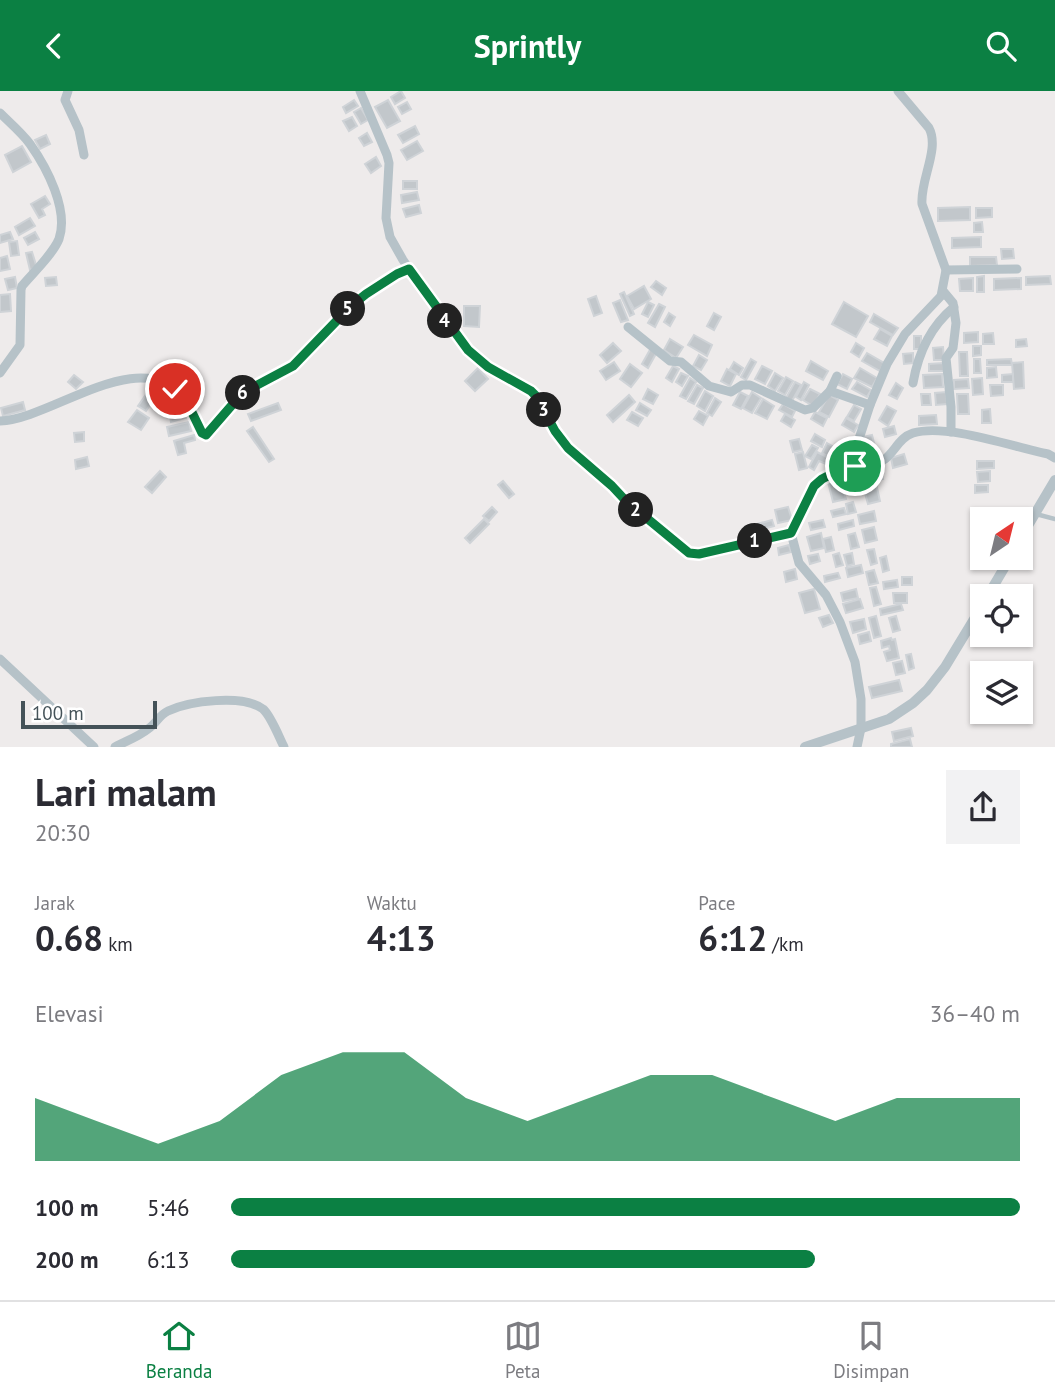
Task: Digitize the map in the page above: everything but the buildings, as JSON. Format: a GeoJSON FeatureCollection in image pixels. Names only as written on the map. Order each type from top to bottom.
{"type":"FeatureCollection","features":[{"type":"Feature","properties":{"kind":"street"},"geometry":{"type":"LineString","coordinates":[[68,91],[65,100],[79,130],[84,155]]}},
{"type":"Feature","properties":{"kind":"street"},"geometry":{"type":"LineString","coordinates":[[360,91],[389,163],[387,230],[402,260],[468,350],[488,367],[531,391],[568,448],[683,550],[699,554],[791,533]]}},
{"type":"Feature","properties":{"kind":"street"},"geometry":{"type":"LineString","coordinates":[[847,466],[887,364],[902,338],[939,298],[943,291],[946,270],[922,204],[921,194],[932,134],[898,91]]}},
{"type":"Feature","properties":{"kind":"street"},"geometry":{"type":"LineString","coordinates":[[0,113],[29,143],[46,171],[62,218],[62,229],[55,246],[22,286],[19,349],[0,373]]}},
{"type":"Feature","properties":{"kind":"street"},"geometry":{"type":"LineString","coordinates":[[0,421],[23,416],[114,381],[140,376],[175,389],[186,400],[202,433],[206,435],[246,391],[293,366],[351,306],[409,269]]}},
{"type":"Feature","properties":{"kind":"street"},"geometry":{"type":"LineString","coordinates":[[946,270],[1017,269]]}},
{"type":"Feature","properties":{"kind":"street"},"geometry":{"type":"LineString","coordinates":[[943,291],[954,307],[956,323],[953,348],[946,358],[951,432]]}},
{"type":"Feature","properties":{"kind":"street"},"geometry":{"type":"LineString","coordinates":[[913,383],[915,368],[928,338],[954,307]]}},
{"type":"Feature","properties":{"kind":"street"},"geometry":{"type":"LineString","coordinates":[[628,327],[670,361],[681,362],[712,388],[731,392],[742,385],[755,386],[805,410],[813,408],[830,391],[838,376]]}},
{"type":"Feature","properties":{"kind":"street"},"geometry":{"type":"LineString","coordinates":[[830,391],[870,405]]}},
{"type":"Feature","properties":{"kind":"street"},"geometry":{"type":"LineString","coordinates":[[857,747],[861,728],[860,689],[852,653],[826,595],[799,563],[791,533],[814,486],[847,466],[884,459],[901,440],[912,433],[951,432],[1053,457]]}},
{"type":"Feature","properties":{"kind":"street"},"geometry":{"type":"LineString","coordinates":[[1033,517],[1055,480]]}},
{"type":"Feature","properties":{"kind":"street"},"geometry":{"type":"LineString","coordinates":[[805,747],[877,724],[900,713],[927,690],[945,667],[970,626]]}},
{"type":"Feature","properties":{"kind":"street"},"geometry":{"type":"LineString","coordinates":[[0,659],[94,747]]}},
{"type":"Feature","properties":{"kind":"street"},"geometry":{"type":"LineString","coordinates":[[114,747],[151,727],[161,715],[201,701],[243,701],[260,707],[266,712],[284,747]]}},
{"type":"Feature","properties":{"kind":"lane"},"geometry":{"type":"LineString","coordinates":[[1035,513],[1055,519]]}},
{"type":"Feature","properties":{"kind":"route"},"geometry":{"type":"LineString","coordinates":[[175,389],[186,400],[202,433],[206,435],[246,391],[300,361],[351,306],[397,274],[409,269],[468,350],[488,367],[531,391],[568,448],[689,553],[699,554],[791,533],[814,486],[847,466],[855,466]]}}]}
